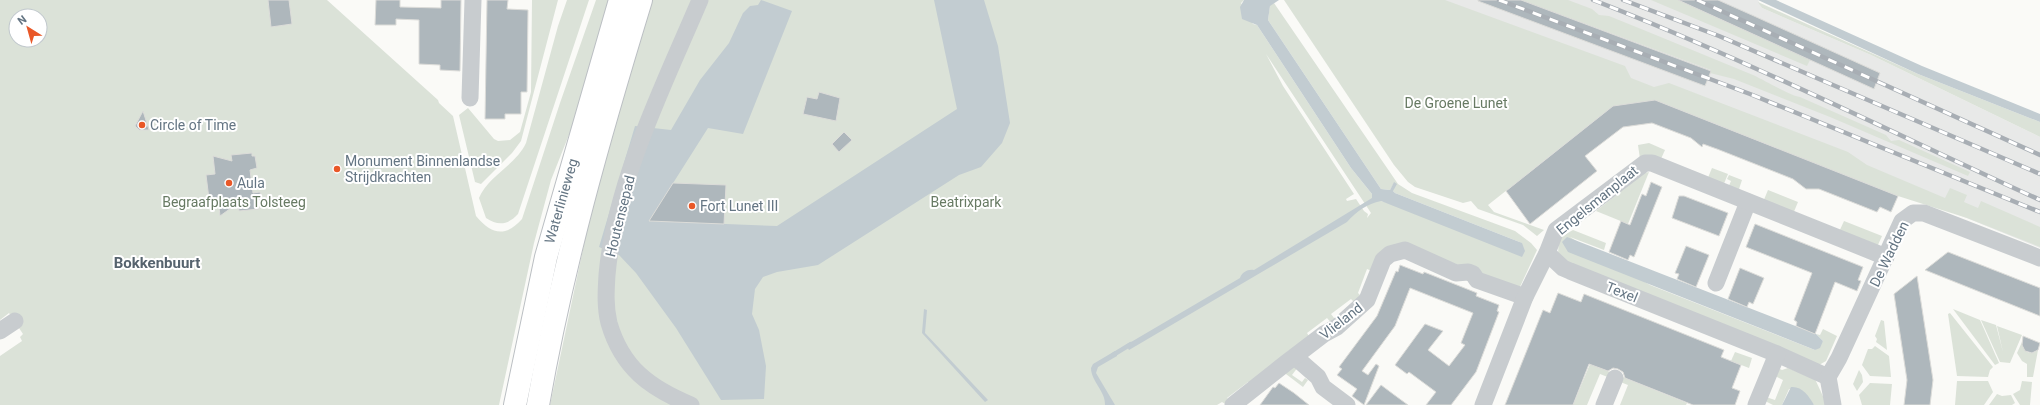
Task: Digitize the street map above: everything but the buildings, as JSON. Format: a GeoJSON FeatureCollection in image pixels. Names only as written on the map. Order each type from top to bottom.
{"type":"FeatureCollection","features":[{"type":"Feature","properties":{"kind":"main road","name":"Waterlinieweg"},"geometry":{"type":"LineString","coordinates":[[515,405],[546,257],[620,0]]}},
{"type":"Feature","properties":{"kind":"main road","name":"Waterlinieweg"},"geometry":{"type":"LineString","coordinates":[[538,405],[562,283],[590,171],[641,0]]}},
{"type":"Feature","properties":{"kind":"street"},"geometry":{"type":"LineString","coordinates":[[470,98],[473,0]]}},
{"type":"Feature","properties":{"kind":"street","name":"Houtensepad"},"geometry":{"type":"LineString","coordinates":[[691,405],[654,388],[625,358],[609,323],[605,300],[608,265],[614,229],[640,140],[700,0]]}},
{"type":"Feature","properties":{"kind":"street","name":"Engelsmanplaat"},"geometry":{"type":"LineString","coordinates":[[1547,253],[1556,230],[1645,163],[1652,163],[1886,257]]}},
{"type":"Feature","properties":{"kind":"street"},"geometry":{"type":"LineString","coordinates":[[1716,283],[1748,202]]}},
{"type":"Feature","properties":{"kind":"street","name":"De Wadden"},"geometry":{"type":"LineString","coordinates":[[1828,377],[1839,358],[1902,221],[1916,212],[1924,213],[2040,258]]}},
{"type":"Feature","properties":{"kind":"street","name":"Vlieland"},"geometry":{"type":"LineString","coordinates":[[1233,405],[1324,334],[1337,327],[1367,300],[1383,260],[1390,254],[1405,250],[1456,273],[1462,271],[1468,272],[1473,274],[1477,280],[1525,297]]}},
{"type":"Feature","properties":{"kind":"street"},"geometry":{"type":"LineString","coordinates":[[1483,405],[1525,297],[1547,253]]}},
{"type":"Feature","properties":{"kind":"street","name":"Texel"},"geometry":{"type":"LineString","coordinates":[[1547,253],[1563,268],[1777,354],[1828,377]]}},
{"type":"Feature","properties":{"kind":"street"},"geometry":{"type":"LineString","coordinates":[[0,331],[15,321]]}},
{"type":"Feature","properties":{"kind":"street"},"geometry":{"type":"LineString","coordinates":[[1756,405],[1777,354]]}},
{"type":"Feature","properties":{"kind":"street"},"geometry":{"type":"LineString","coordinates":[[1295,357],[1318,377],[1323,387],[1346,405]]}},
{"type":"Feature","properties":{"kind":"street"},"geometry":{"type":"LineString","coordinates":[[1828,377],[1832,405]]}},
{"type":"Feature","properties":{"kind":"street"},"geometry":{"type":"LineString","coordinates":[[1604,405],[1615,378]]}},
{"type":"Feature","properties":{"kind":"shaded area"},"geometry":{"type":"Polygon","coordinates":[[[761,0],[792,11],[743,134],[708,128],[649,221],[777,226],[957,109],[934,0],[984,0],[998,46],[1010,123],[1002,143],[981,167],[959,175],[818,265],[777,272],[763,277],[755,289],[752,314],[759,330],[766,366],[764,399],[721,400],[676,328],[636,273],[619,255],[599,247],[635,126],[671,130],[700,80],[729,43],[743,13],[750,6],[758,5],[761,0]]]}},
{"type":"Feature","properties":{"kind":"shaded area"},"geometry":{"type":"Polygon","coordinates":[[[1244,0],[1279,0],[1270,6],[1268,20],[1381,189],[1390,190],[1394,182],[1397,184],[1393,191],[1395,193],[1522,243],[1525,251],[1522,257],[1381,201],[1362,208],[1347,222],[1129,350],[1126,345],[1240,278],[1246,271],[1254,270],[1372,198],[1372,194],[1351,168],[1257,25],[1242,19],[1240,7],[1244,0]]]}},
{"type":"Feature","properties":{"kind":"shaded area"},"geometry":{"type":"Polygon","coordinates":[[[1424,0],[1758,0],[1762,8],[1871,55],[2040,137],[2040,248],[1626,79],[1424,0]]]}},
{"type":"Feature","properties":{"kind":"shaded area"},"geometry":{"type":"Polygon","coordinates":[[[1758,0],[1776,0],[1922,66],[2040,114],[2040,122],[1918,74],[1758,0]]]}},
{"type":"Feature","properties":{"kind":"shaded area"},"geometry":{"type":"Polygon","coordinates":[[[1567,237],[1816,334],[1823,341],[1820,348],[1815,350],[1568,252],[1562,242],[1567,237]]]}},
{"type":"Feature","properties":{"kind":"shaded area"},"geometry":{"type":"Polygon","coordinates":[[[924,309],[927,310],[925,333],[988,400],[985,402],[922,333],[924,309]]]}},
{"type":"Feature","properties":{"kind":"shaded area"},"geometry":{"type":"Polygon","coordinates":[[[1115,351],[1117,352],[1117,356],[1098,367],[1096,373],[1115,405],[1105,405],[1105,400],[1093,377],[1091,368],[1093,364],[1115,351]]]}},
{"type":"Feature","properties":{"kind":"shaded area"},"geometry":{"type":"Polygon","coordinates":[[[1791,387],[1802,390],[1814,405],[1782,405],[1791,387]]]}},
{"type":"Feature","properties":{"kind":"green space","name":"Begraafplaats Tolsteeg"},"geometry":{"type":"Polygon","coordinates":[[[0,0],[327,0],[438,100],[439,103],[453,116],[476,216],[487,227],[493,230],[504,231],[516,225],[522,219],[596,0],[613,0],[578,112],[551,180],[534,243],[499,405],[0,405],[0,356],[22,341],[20,337],[23,334],[9,313],[0,320],[0,0]]]}},
{"type":"Feature","properties":{"kind":"green space"},"geometry":{"type":"Polygon","coordinates":[[[532,0],[558,0],[521,141],[512,153],[481,184],[475,182],[459,115],[468,108],[494,139],[498,141],[510,140],[520,132],[531,92],[532,0]]]}},
{"type":"Feature","properties":{"kind":"green space"},"geometry":{"type":"Polygon","coordinates":[[[567,0],[589,0],[518,214],[514,218],[503,223],[490,221],[486,218],[479,198],[483,190],[516,158],[526,143],[558,26],[567,0]]]}},
{"type":"Feature","properties":{"kind":"green space","name":"Beatrixpark"},"geometry":{"type":"Polygon","coordinates":[[[649,0],[1244,0],[1241,3],[1253,24],[1257,25],[1351,168],[1372,194],[1381,201],[1522,243],[1395,193],[1393,191],[1394,183],[1390,190],[1381,189],[1268,20],[1270,5],[1274,3],[1398,184],[1412,193],[1515,231],[1531,243],[1537,250],[1519,289],[1403,243],[1372,271],[1367,269],[1358,293],[1361,296],[1355,303],[1351,299],[1331,314],[1337,322],[1333,325],[1327,318],[1307,333],[1310,338],[1288,351],[1251,385],[1248,382],[1227,398],[1230,402],[1227,405],[1222,402],[1217,405],[550,405],[605,145],[649,0]],[[1266,54],[1283,86],[1354,194],[1346,199],[1347,201],[1356,199],[1364,211],[1368,214],[1367,218],[1371,213],[1266,54]]]}},
{"type":"Feature","properties":{"kind":"green space","name":"De Groene Lunet"},"geometry":{"type":"Polygon","coordinates":[[[1284,0],[1445,0],[1625,66],[1631,78],[1654,87],[1669,83],[1848,152],[1867,165],[1945,198],[1950,188],[1967,195],[1964,202],[1978,208],[1981,201],[2040,227],[2040,247],[1967,218],[1898,196],[1655,100],[1613,106],[1488,205],[1494,212],[1544,230],[1537,236],[1523,225],[1478,209],[1471,201],[1463,203],[1415,187],[1408,182],[1394,165],[1284,0]]]}},
{"type":"Feature","properties":{"kind":"green space"},"geometry":{"type":"Polygon","coordinates":[[[1521,0],[1568,0],[1592,9],[1599,15],[1609,16],[1753,75],[1790,94],[1886,135],[1891,141],[1899,140],[1970,172],[1968,176],[1830,117],[1734,79],[1710,73],[1711,70],[1521,0]]]}},
{"type":"Feature","properties":{"kind":"green space"},"geometry":{"type":"Polygon","coordinates":[[[1651,0],[1678,0],[1810,60],[1807,66],[1651,0]]]}},
{"type":"Feature","properties":{"kind":"green space"},"geometry":{"type":"Polygon","coordinates":[[[1758,2],[1918,74],[2040,122],[2040,137],[1871,55],[1762,8],[1758,2]]]}},
{"type":"Feature","properties":{"kind":"green space"},"geometry":{"type":"Polygon","coordinates":[[[1649,143],[1665,150],[1660,161],[1640,159],[1638,145],[1649,143]]]}},
{"type":"Feature","properties":{"kind":"green space"},"geometry":{"type":"Polygon","coordinates":[[[1712,168],[1728,174],[1723,186],[1707,180],[1712,168]]]}},
{"type":"Feature","properties":{"kind":"green space"},"geometry":{"type":"Polygon","coordinates":[[[1649,172],[1628,224],[1596,211],[1644,173],[1649,172]]]}},
{"type":"Feature","properties":{"kind":"green space"},"geometry":{"type":"Polygon","coordinates":[[[1729,175],[1742,180],[1738,192],[1728,188],[1731,181],[1727,179],[1729,175]]]}},
{"type":"Feature","properties":{"kind":"green space"},"geometry":{"type":"Polygon","coordinates":[[[1768,190],[1798,202],[1793,214],[1763,202],[1768,190]]]}},
{"type":"Feature","properties":{"kind":"green space"},"geometry":{"type":"Polygon","coordinates":[[[1844,221],[1882,236],[1877,247],[1839,232],[1844,221]]]}},
{"type":"Feature","properties":{"kind":"green space"},"geometry":{"type":"Polygon","coordinates":[[[1573,230],[1606,243],[1604,250],[1570,237],[1650,285],[1815,350],[1823,341],[1816,334],[1820,335],[1823,329],[1837,336],[1826,361],[1819,365],[1572,266],[1558,254],[1559,238],[1573,230]]]}},
{"type":"Feature","properties":{"kind":"green space"},"geometry":{"type":"Polygon","coordinates":[[[1953,309],[1980,320],[1999,363],[1995,365],[1953,309]]]}},
{"type":"Feature","properties":{"kind":"green space"},"geometry":{"type":"Polygon","coordinates":[[[1950,313],[1993,367],[1990,370],[1988,377],[1957,376],[1948,314],[1950,313]]]}},
{"type":"Feature","properties":{"kind":"green space"},"geometry":{"type":"Polygon","coordinates":[[[1881,320],[1884,321],[1887,350],[1876,342],[1877,339],[1875,336],[1881,320]]]}},
{"type":"Feature","properties":{"kind":"green space"},"geometry":{"type":"Polygon","coordinates":[[[1981,320],[1996,325],[2003,352],[1997,326],[2022,335],[2010,363],[2000,362],[1981,320]]]}},
{"type":"Feature","properties":{"kind":"green space"},"geometry":{"type":"Polygon","coordinates":[[[2022,342],[2025,351],[2027,352],[2032,353],[2038,350],[2033,377],[2027,377],[2027,364],[2022,361],[2017,353],[2022,342]]]}},
{"type":"Feature","properties":{"kind":"green space"},"geometry":{"type":"Polygon","coordinates":[[[1875,346],[1889,356],[1891,377],[1870,376],[1862,365],[1868,349],[1872,349],[1875,346]]]}},
{"type":"Feature","properties":{"kind":"green space"},"geometry":{"type":"Polygon","coordinates":[[[1735,352],[1752,358],[1749,368],[1731,361],[1735,352]]]}},
{"type":"Feature","properties":{"kind":"green space"},"geometry":{"type":"Polygon","coordinates":[[[1590,364],[1687,403],[1686,405],[1620,405],[1628,385],[1600,374],[1587,405],[1573,405],[1590,364]]]}},
{"type":"Feature","properties":{"kind":"green space"},"geometry":{"type":"Polygon","coordinates":[[[1289,365],[1298,367],[1292,375],[1302,382],[1305,378],[1308,380],[1303,387],[1282,371],[1289,365]]]}},
{"type":"Feature","properties":{"kind":"green space"},"geometry":{"type":"Polygon","coordinates":[[[1788,368],[1815,379],[1827,405],[1814,405],[1802,391],[1789,389],[1782,405],[1773,405],[1765,401],[1766,397],[1775,400],[1783,380],[1775,376],[1780,369],[1782,370],[1788,368]]]}},
{"type":"Feature","properties":{"kind":"green space"},"geometry":{"type":"Polygon","coordinates":[[[1859,370],[1862,375],[1863,382],[1857,391],[1853,384],[1859,370]]]}},
{"type":"Feature","properties":{"kind":"green space"},"geometry":{"type":"Polygon","coordinates":[[[1957,381],[1988,381],[1993,392],[1984,405],[1955,405],[1957,381]]]}},
{"type":"Feature","properties":{"kind":"green space"},"geometry":{"type":"Polygon","coordinates":[[[2022,381],[2032,382],[2030,405],[2020,405],[2013,394],[2020,390],[2022,381]]]}},
{"type":"Feature","properties":{"kind":"green space"},"geometry":{"type":"Polygon","coordinates":[[[1870,383],[1892,384],[1890,405],[1862,405],[1859,395],[1870,383]]]}},
{"type":"Feature","properties":{"kind":"green space"},"geometry":{"type":"Polygon","coordinates":[[[1997,394],[2002,396],[2011,395],[2015,403],[2012,405],[1989,405],[1997,394]]]}},
{"type":"Feature","properties":{"kind":"waterway"},"geometry":{"type":"LineString","coordinates":[[1113,355],[1131,344]]}},
{"type":"Feature","properties":{"kind":"railway"},"geometry":{"type":"LineString","coordinates":[[1499,0],[1750,94],[2040,212]]}},
{"type":"Feature","properties":{"kind":"railway"},"geometry":{"type":"LineString","coordinates":[[1593,0],[1762,71],[2040,200]]}},
{"type":"Feature","properties":{"kind":"railway"},"geometry":{"type":"LineString","coordinates":[[1623,0],[1719,36],[2040,174]]}},
{"type":"Feature","properties":{"kind":"railway"},"geometry":{"type":"LineString","coordinates":[[1697,0],[2040,155]]}},
{"type":"Feature","properties":{"kind":"place","name":"Circle of Time"},"geometry":{"type":"Point","coordinates":[142,125]}},
{"type":"Feature","properties":{"kind":"place","name":"Monument Binnenlandse Strijdkrachten"},"geometry":{"type":"Point","coordinates":[337,169]}},
{"type":"Feature","properties":{"kind":"place","name":"Aula"},"geometry":{"type":"Point","coordinates":[229,183]}},
{"type":"Feature","properties":{"kind":"place","name":"Fort Lunet III"},"geometry":{"type":"Point","coordinates":[692,206]}},
{"type":"Feature","properties":{"kind":"district","name":"Bokkenbuurt"},"geometry":{"type":"Point","coordinates":[157,263]}}]}
